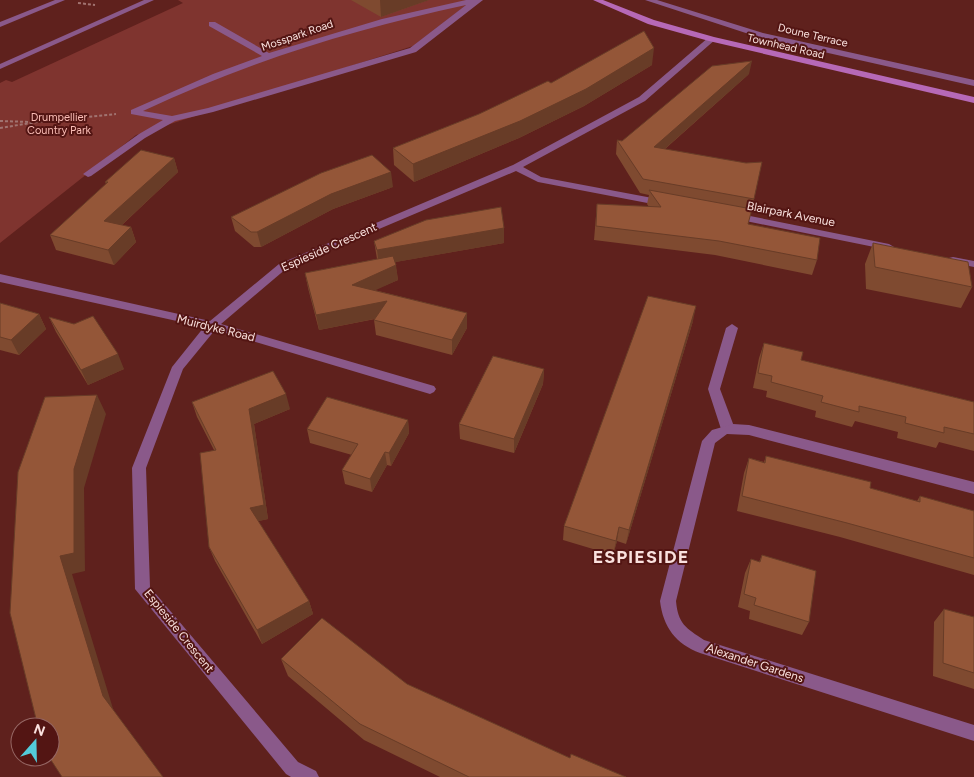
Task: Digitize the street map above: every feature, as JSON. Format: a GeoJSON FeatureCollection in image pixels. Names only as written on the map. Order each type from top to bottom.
{"type":"FeatureCollection","features":[{"type":"Feature","properties":{"kind":"street"},"geometry":{"type":"LineString","coordinates":[[0,25],[61,0]]}},
{"type":"Feature","properties":{"kind":"street"},"geometry":{"type":"LineString","coordinates":[[0,67],[150,0]]}},
{"type":"Feature","properties":{"kind":"street","name":"Mosspark Road"},"geometry":{"type":"LineString","coordinates":[[134,112],[166,96],[268,56],[353,28],[477,0]]}},
{"type":"Feature","properties":{"kind":"street","name":"Mosspark Road"},"geometry":{"type":"LineString","coordinates":[[88,174],[142,136],[172,119],[210,110],[413,50],[477,0]]}},
{"type":"Feature","properties":{"kind":"street","name":"Townhead Road"},"geometry":{"type":"LineString","coordinates":[[597,0],[652,22],[712,39],[974,100]]}},
{"type":"Feature","properties":{"kind":"street","name":"Doune Terrace"},"geometry":{"type":"LineString","coordinates":[[649,0],[761,35],[974,83]]}},
{"type":"Feature","properties":{"kind":"street"},"geometry":{"type":"LineString","coordinates":[[212,24],[268,56]]}},
{"type":"Feature","properties":{"kind":"street","name":"Espieside Crescent"},"geometry":{"type":"LineString","coordinates":[[310,777],[292,768],[143,589],[139,468],[178,367],[212,326],[283,266],[516,167],[642,98],[712,39]]}},
{"type":"Feature","properties":{"kind":"street","name":"Mosspark Road"},"geometry":{"type":"LineString","coordinates":[[134,112],[172,119]]}},
{"type":"Feature","properties":{"kind":"street"},"geometry":{"type":"LineString","coordinates":[[516,167],[538,179],[670,204]]}},
{"type":"Feature","properties":{"kind":"street","name":"Blairpark Avenue"},"geometry":{"type":"LineString","coordinates":[[726,214],[898,248]]}},
{"type":"Feature","properties":{"kind":"street"},"geometry":{"type":"LineString","coordinates":[[945,258],[974,264]]}},
{"type":"Feature","properties":{"kind":"street","name":"Muirdyke Road"},"geometry":{"type":"LineString","coordinates":[[0,278],[212,326],[430,389]]}},
{"type":"Feature","properties":{"kind":"street"},"geometry":{"type":"LineString","coordinates":[[732,328],[714,389],[728,429],[738,427],[974,488]]}},
{"type":"Feature","properties":{"kind":"street","name":"Alexander Gardens"},"geometry":{"type":"LineString","coordinates":[[728,429],[713,435],[709,441],[668,601],[669,619],[680,633],[700,646],[974,733]]}},
{"type":"Feature","properties":{"kind":"path"},"geometry":{"type":"LineString","coordinates":[[0,128],[37,122],[134,112]]}},
{"type":"Feature","properties":{"kind":"path"},"geometry":{"type":"LineString","coordinates":[[0,121],[37,122]]}},
{"type":"Feature","properties":{"kind":"green space","name":"Drumpellier Country Park"},"geometry":{"type":"Polygon","coordinates":[[[178,0],[483,0],[465,6],[413,46],[136,135],[0,243],[0,83],[6,80],[12,82],[183,3],[178,0]]]}},
{"type":"Feature","properties":{"kind":"building"},"geometry":{"type":"Polygon","coordinates":[[[644,31],[654,48],[586,89],[520,121],[413,164],[393,148],[479,114],[548,81],[551,83],[644,31]]]}},
{"type":"Feature","properties":{"kind":"building"},"geometry":{"type":"Polygon","coordinates":[[[752,61],[654,147],[746,163],[762,162],[754,199],[643,179],[617,140],[622,141],[712,66],[752,61]]]}},
{"type":"Feature","properties":{"kind":"building"},"geometry":{"type":"Polygon","coordinates":[[[141,150],[174,158],[104,221],[131,227],[108,250],[50,235],[108,182],[105,182],[141,150]]]}},
{"type":"Feature","properties":{"kind":"building"},"geometry":{"type":"Polygon","coordinates":[[[372,155],[391,172],[331,194],[257,232],[251,232],[231,217],[321,173],[372,155]]]}},
{"type":"Feature","properties":{"kind":"building"},"geometry":{"type":"Polygon","coordinates":[[[649,190],[752,209],[748,224],[820,238],[817,260],[719,241],[596,226],[597,204],[661,207],[649,190]]]}},
{"type":"Feature","properties":{"kind":"building"},"geometry":{"type":"Polygon","coordinates":[[[501,207],[504,228],[377,250],[374,241],[426,220],[501,207]]]}},
{"type":"Feature","properties":{"kind":"building"},"geometry":{"type":"Polygon","coordinates":[[[873,243],[968,262],[972,287],[875,267],[873,243]]]}},
{"type":"Feature","properties":{"kind":"building"},"geometry":{"type":"Polygon","coordinates":[[[393,256],[396,265],[352,285],[467,313],[452,340],[374,320],[387,301],[316,315],[305,273],[393,256]]]}},
{"type":"Feature","properties":{"kind":"building"},"geometry":{"type":"Polygon","coordinates":[[[648,296],[696,306],[629,530],[619,527],[616,541],[564,526],[648,296]]]}},
{"type":"Feature","properties":{"kind":"building"},"geometry":{"type":"Polygon","coordinates":[[[0,303],[39,314],[11,340],[0,337],[0,303]]]}},
{"type":"Feature","properties":{"kind":"building"},"geometry":{"type":"Polygon","coordinates":[[[93,316],[118,354],[81,370],[49,317],[74,324],[93,316]]]}},
{"type":"Feature","properties":{"kind":"building"},"geometry":{"type":"Polygon","coordinates":[[[764,343],[803,352],[801,360],[974,402],[974,434],[944,427],[944,433],[905,423],[906,417],[859,406],[859,412],[821,402],[823,396],[771,382],[772,376],[758,373],[764,343]]]}},
{"type":"Feature","properties":{"kind":"building"},"geometry":{"type":"Polygon","coordinates":[[[493,356],[544,369],[514,439],[459,424],[493,356]]]}},
{"type":"Feature","properties":{"kind":"building"},"geometry":{"type":"Polygon","coordinates":[[[273,371],[286,394],[249,409],[264,505],[250,508],[309,601],[257,630],[209,547],[200,453],[216,450],[192,402],[273,371]]]}},
{"type":"Feature","properties":{"kind":"building"},"geometry":{"type":"Polygon","coordinates":[[[97,395],[74,469],[74,553],[60,556],[103,696],[163,777],[62,777],[56,767],[60,767],[60,717],[36,717],[10,613],[18,472],[45,397],[97,395]]]}},
{"type":"Feature","properties":{"kind":"building"},"geometry":{"type":"Polygon","coordinates":[[[327,397],[408,420],[389,453],[385,452],[370,479],[342,470],[358,444],[307,429],[327,397]]]}},
{"type":"Feature","properties":{"kind":"building"},"geometry":{"type":"Polygon","coordinates":[[[766,456],[871,482],[870,488],[920,502],[920,496],[974,511],[974,558],[742,496],[749,458],[765,463],[766,456]]]}},
{"type":"Feature","properties":{"kind":"building"},"geometry":{"type":"Polygon","coordinates":[[[762,555],[816,571],[809,622],[754,605],[756,598],[744,594],[751,559],[760,562],[762,555]]]}},
{"type":"Feature","properties":{"kind":"building"},"geometry":{"type":"Polygon","coordinates":[[[944,609],[974,617],[974,673],[943,663],[944,609]]]}},
{"type":"Feature","properties":{"kind":"building"},"geometry":{"type":"Polygon","coordinates":[[[322,618],[407,684],[570,758],[571,754],[626,777],[469,777],[360,724],[281,659],[322,618]]]}},
{"type":"Feature","properties":{"kind":"district","name":"ESPIESIDE"},"geometry":{"type":"Point","coordinates":[641,557]}}]}
